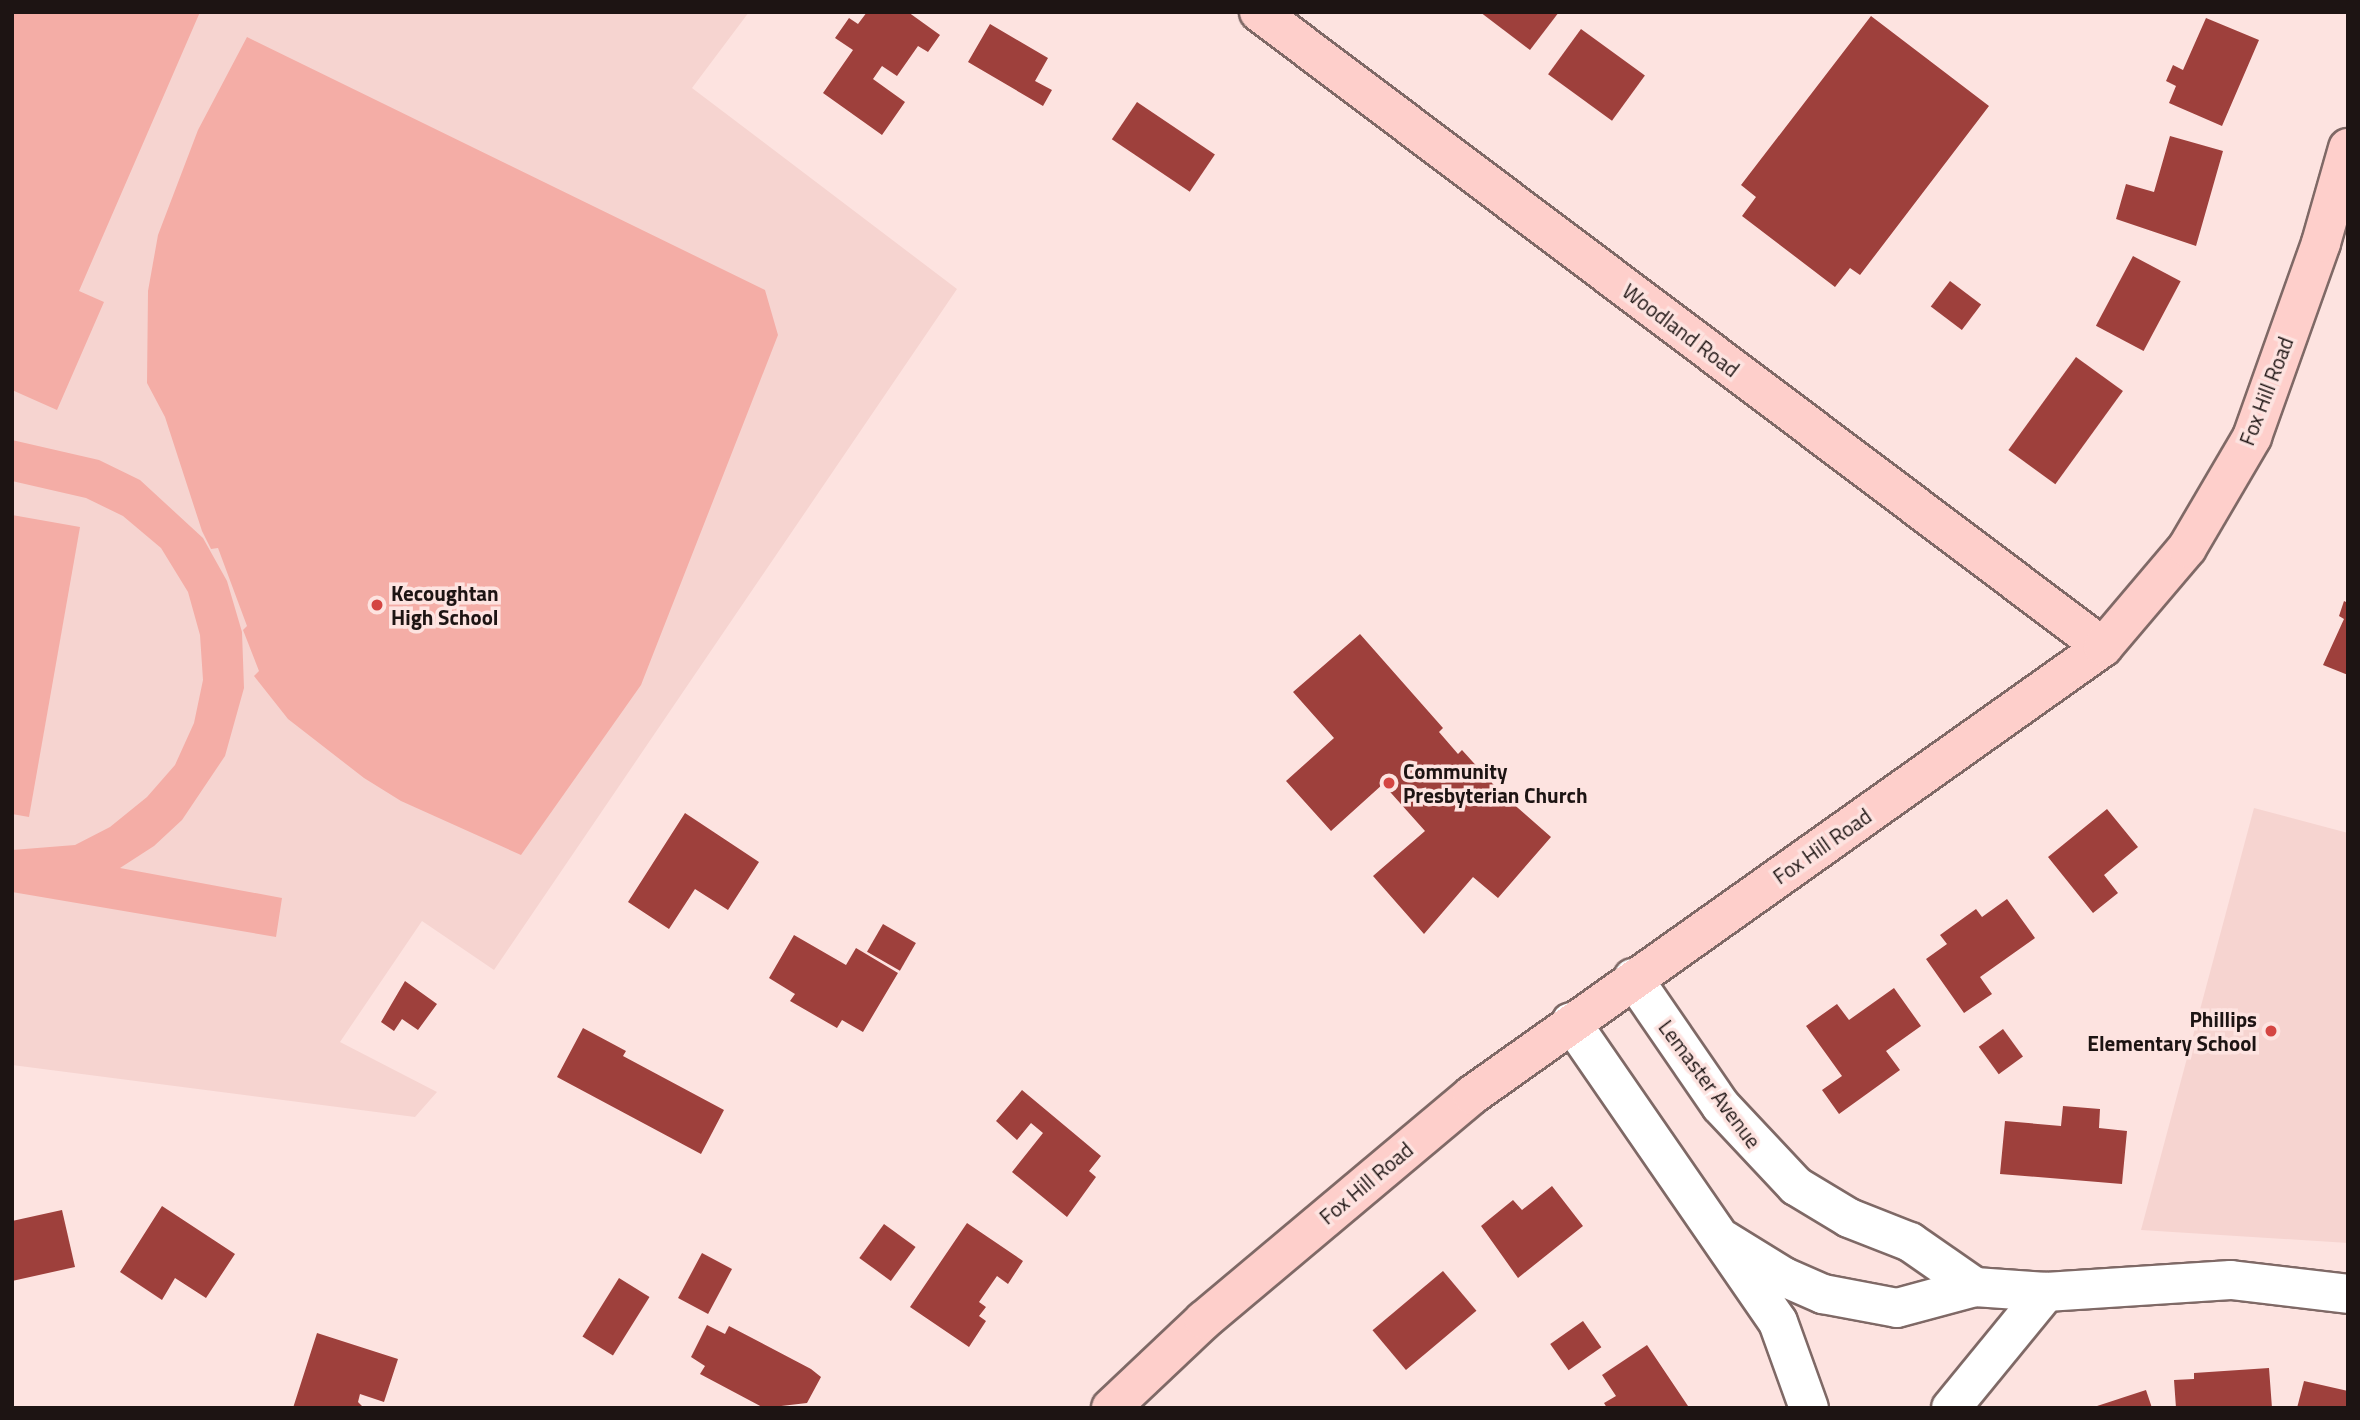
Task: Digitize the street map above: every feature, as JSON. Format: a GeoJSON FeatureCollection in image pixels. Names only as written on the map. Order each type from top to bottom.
{"type":"FeatureCollection","features":[{"type":"Feature","properties":{"kind":"main road","name":"Woodland Road"},"geometry":{"type":"LineString","coordinates":[[1259,12],[2103,647]]}},
{"type":"Feature","properties":{"kind":"main road","name":"Fox Hill Road"},"geometry":{"type":"LineString","coordinates":[[1111,1408],[1204,1320],[1472,1095],[1571,1021],[2103,647],[2187,548],[2252,437],[2321,243],[2348,148]]}},
{"type":"Feature","properties":{"kind":"street","name":"Lemaster Avenue"},"geometry":{"type":"LineString","coordinates":[[1633,978],[1721,1106],[1796,1186],[1849,1218],[1910,1242],[1975,1287]]}},
{"type":"Feature","properties":{"kind":"street"},"geometry":{"type":"LineString","coordinates":[[1571,1021],[1724,1240],[1777,1322],[1809,1408]]}},
{"type":"Feature","properties":{"kind":"street"},"geometry":{"type":"LineString","coordinates":[[1724,1240],[1784,1277],[1863,1305],[1897,1308],[1975,1287],[2046,1292],[2231,1280],[2348,1294]]}},
{"type":"Feature","properties":{"kind":"street"},"geometry":{"type":"LineString","coordinates":[[1951,1408],[2046,1292]]}},
{"type":"Feature","properties":{"kind":"shaded area","name":"Kecoughtan High School"},"geometry":{"type":"Polygon","coordinates":[[[12,12],[749,12],[692,88],[957,289],[494,970],[422,921],[340,1042],[437,1092],[415,1117],[12,1065],[12,12]]]}},
{"type":"Feature","properties":{"kind":"shaded area"},"geometry":{"type":"Polygon","coordinates":[[[12,12],[200,12],[79,291],[104,302],[57,410],[12,390],[12,12]]]}},
{"type":"Feature","properties":{"kind":"shaded area"},"geometry":{"type":"Polygon","coordinates":[[[247,37],[765,290],[778,335],[641,685],[521,855],[401,801],[364,778],[288,719],[254,676],[259,671],[243,630],[247,626],[218,548],[211,549],[202,531],[165,417],[147,383],[148,291],[158,235],[198,130],[247,37]]]}},
{"type":"Feature","properties":{"kind":"shaded area"},"geometry":{"type":"Polygon","coordinates":[[[12,440],[99,460],[140,480],[203,538],[227,581],[242,632],[244,688],[225,756],[182,820],[154,846],[120,868],[282,898],[276,937],[12,892],[12,850],[75,845],[110,827],[147,797],[175,765],[194,723],[203,680],[200,635],[188,592],[161,548],[123,516],[86,498],[12,481],[12,440]]]}},
{"type":"Feature","properties":{"kind":"shaded area"},"geometry":{"type":"Polygon","coordinates":[[[12,515],[80,527],[29,817],[12,814],[12,515]]]}},
{"type":"Feature","properties":{"kind":"shaded area","name":"Phillips Elementary School"},"geometry":{"type":"Polygon","coordinates":[[[2254,808],[2348,833],[2348,1243],[2141,1230],[2254,808]]]}},
{"type":"Feature","properties":{"kind":"building"},"geometry":{"type":"Polygon","coordinates":[[[867,12],[908,12],[940,35],[928,52],[918,46],[897,76],[882,66],[873,79],[905,102],[882,135],[823,93],[853,50],[835,38],[849,18],[858,24],[867,12]]]}},
{"type":"Feature","properties":{"kind":"building"},"geometry":{"type":"Polygon","coordinates":[[[1480,12],[1559,12],[1530,50],[1480,12]]]}},
{"type":"Feature","properties":{"kind":"building"},"geometry":{"type":"Polygon","coordinates":[[[1871,16],[1989,106],[1860,275],[1850,268],[1835,287],[1742,216],[1756,197],[1741,185],[1871,16]]]}},
{"type":"Feature","properties":{"kind":"building"},"geometry":{"type":"Polygon","coordinates":[[[2206,18],[2259,40],[2222,126],[2169,103],[2176,86],[2166,81],[2173,65],[2183,70],[2206,18]]]}},
{"type":"Feature","properties":{"kind":"building"},"geometry":{"type":"Polygon","coordinates":[[[990,24],[1048,58],[1035,81],[1052,90],[1043,106],[968,62],[990,24]]]}},
{"type":"Feature","properties":{"kind":"building"},"geometry":{"type":"Polygon","coordinates":[[[1581,29],[1645,75],[1612,121],[1548,74],[1581,29]]]}},
{"type":"Feature","properties":{"kind":"building"},"geometry":{"type":"Polygon","coordinates":[[[1137,102],[1215,155],[1190,192],[1112,139],[1137,102]]]}},
{"type":"Feature","properties":{"kind":"building"},"geometry":{"type":"Polygon","coordinates":[[[2170,136],[2223,151],[2196,246],[2116,219],[2126,184],[2154,192],[2170,136]]]}},
{"type":"Feature","properties":{"kind":"building"},"geometry":{"type":"Polygon","coordinates":[[[2133,256],[2181,281],[2144,351],[2096,326],[2133,256]]]}},
{"type":"Feature","properties":{"kind":"building"},"geometry":{"type":"Polygon","coordinates":[[[1950,281],[1981,304],[1962,330],[1931,307],[1950,281]]]}},
{"type":"Feature","properties":{"kind":"building"},"geometry":{"type":"Polygon","coordinates":[[[2076,357],[2123,391],[2055,484],[2008,450],[2076,357]]]}},
{"type":"Feature","properties":{"kind":"building"},"geometry":{"type":"Polygon","coordinates":[[[2344,601],[2348,603],[2348,675],[2323,665],[2344,619],[2339,616],[2344,601]]]}},
{"type":"Feature","properties":{"kind":"building","name":"Community Presbyterian Church"},"geometry":{"type":"Polygon","coordinates":[[[1360,634],[1443,728],[1439,732],[1458,754],[1462,750],[1502,794],[1551,837],[1498,898],[1473,877],[1424,934],[1373,876],[1425,831],[1383,784],[1331,831],[1286,781],[1334,738],[1293,692],[1360,634]]]}},
{"type":"Feature","properties":{"kind":"building"},"geometry":{"type":"Polygon","coordinates":[[[2107,809],[2138,847],[2104,875],[2118,893],[2093,913],[2048,857],[2107,809]]]}},
{"type":"Feature","properties":{"kind":"building"},"geometry":{"type":"Polygon","coordinates":[[[685,813],[759,862],[728,910],[695,889],[669,929],[628,902],[685,813]]]}},
{"type":"Feature","properties":{"kind":"building"},"geometry":{"type":"Polygon","coordinates":[[[2007,899],[2035,938],[1980,977],[1992,994],[1964,1013],[1926,959],[1947,944],[1940,935],[1976,909],[1982,917],[2007,899]]]}},
{"type":"Feature","properties":{"kind":"building"},"geometry":{"type":"Polygon","coordinates":[[[883,924],[916,943],[900,971],[867,952],[883,924]]]}},
{"type":"Feature","properties":{"kind":"building"},"geometry":{"type":"Polygon","coordinates":[[[794,935],[846,965],[856,948],[898,973],[863,1032],[842,1020],[837,1028],[790,1001],[795,994],[769,978],[794,935]]]}},
{"type":"Feature","properties":{"kind":"building"},"geometry":{"type":"Polygon","coordinates":[[[405,981],[437,1004],[418,1030],[402,1019],[394,1031],[381,1022],[405,981]]]}},
{"type":"Feature","properties":{"kind":"building"},"geometry":{"type":"Polygon","coordinates":[[[1894,988],[1921,1026],[1886,1051],[1900,1070],[1839,1114],[1822,1090],[1842,1076],[1806,1026],[1837,1004],[1849,1020],[1894,988]]]}},
{"type":"Feature","properties":{"kind":"building"},"geometry":{"type":"Polygon","coordinates":[[[583,1028],[626,1051],[623,1056],[724,1110],[701,1154],[557,1077],[583,1028]]]}},
{"type":"Feature","properties":{"kind":"building"},"geometry":{"type":"Polygon","coordinates":[[[2003,1029],[2023,1057],[1999,1074],[1979,1047],[2003,1029]]]}},
{"type":"Feature","properties":{"kind":"building"},"geometry":{"type":"Polygon","coordinates":[[[1022,1090],[1101,1156],[1089,1171],[1096,1177],[1067,1217],[1012,1172],[1043,1133],[1031,1123],[1017,1140],[996,1121],[1022,1090]]]}},
{"type":"Feature","properties":{"kind":"building"},"geometry":{"type":"Polygon","coordinates":[[[2063,1106],[2100,1109],[2099,1128],[2127,1131],[2122,1184],[2000,1174],[2005,1121],[2061,1126],[2063,1106]]]}},
{"type":"Feature","properties":{"kind":"building"},"geometry":{"type":"Polygon","coordinates":[[[1552,1186],[1583,1226],[1518,1278],[1481,1226],[1513,1200],[1522,1210],[1552,1186]]]}},
{"type":"Feature","properties":{"kind":"building"},"geometry":{"type":"Polygon","coordinates":[[[162,1206],[235,1254],[206,1298],[175,1278],[162,1300],[120,1272],[162,1206]]]}},
{"type":"Feature","properties":{"kind":"building"},"geometry":{"type":"Polygon","coordinates":[[[62,1210],[75,1267],[12,1281],[12,1221],[62,1210]]]}},
{"type":"Feature","properties":{"kind":"building"},"geometry":{"type":"Polygon","coordinates":[[[967,1223],[1023,1261],[1008,1284],[997,1276],[979,1302],[986,1307],[979,1316],[986,1321],[969,1347],[910,1307],[967,1223]]]}},
{"type":"Feature","properties":{"kind":"building"},"geometry":{"type":"Polygon","coordinates":[[[884,1224],[916,1247],[891,1281],[859,1258],[884,1224]]]}},
{"type":"Feature","properties":{"kind":"building"},"geometry":{"type":"Polygon","coordinates":[[[702,1253],[732,1269],[708,1314],[678,1298],[702,1253]]]}},
{"type":"Feature","properties":{"kind":"building"},"geometry":{"type":"Polygon","coordinates":[[[1443,1271],[1476,1311],[1406,1370],[1373,1330],[1443,1271]]]}},
{"type":"Feature","properties":{"kind":"building"},"geometry":{"type":"Polygon","coordinates":[[[619,1278],[650,1297],[613,1356],[582,1337],[619,1278]]]}},
{"type":"Feature","properties":{"kind":"building"},"geometry":{"type":"Polygon","coordinates":[[[1583,1321],[1601,1347],[1569,1370],[1550,1344],[1583,1321]]]}},
{"type":"Feature","properties":{"kind":"building"},"geometry":{"type":"Polygon","coordinates":[[[707,1325],[725,1334],[729,1326],[811,1369],[821,1377],[807,1403],[764,1408],[700,1374],[705,1366],[691,1357],[707,1325]]]}},
{"type":"Feature","properties":{"kind":"building"},"geometry":{"type":"Polygon","coordinates":[[[317,1333],[398,1359],[384,1402],[360,1394],[358,1402],[364,1408],[293,1408],[317,1333]]]}},
{"type":"Feature","properties":{"kind":"building"},"geometry":{"type":"Polygon","coordinates":[[[1647,1345],[1688,1406],[1607,1408],[1604,1403],[1616,1396],[1602,1375],[1647,1345]]]}},
{"type":"Feature","properties":{"kind":"building"},"geometry":{"type":"Polygon","coordinates":[[[2269,1368],[2272,1408],[2176,1408],[2174,1380],[2194,1379],[2194,1373],[2269,1368]]]}},
{"type":"Feature","properties":{"kind":"building"},"geometry":{"type":"Polygon","coordinates":[[[2304,1381],[2348,1391],[2348,1408],[2297,1408],[2304,1381]]]}},
{"type":"Feature","properties":{"kind":"building"},"geometry":{"type":"Polygon","coordinates":[[[2146,1390],[2152,1408],[2094,1408],[2094,1407],[2146,1390]]]}},
{"type":"Feature","properties":{"kind":"place","name":"Kecoughtan High School"},"geometry":{"type":"Point","coordinates":[377,605]}},
{"type":"Feature","properties":{"kind":"place","name":"Community Presbyterian Church"},"geometry":{"type":"Point","coordinates":[1389,783]}},
{"type":"Feature","properties":{"kind":"place","name":"Phillips Elementary School"},"geometry":{"type":"Point","coordinates":[2271,1031]}}]}
